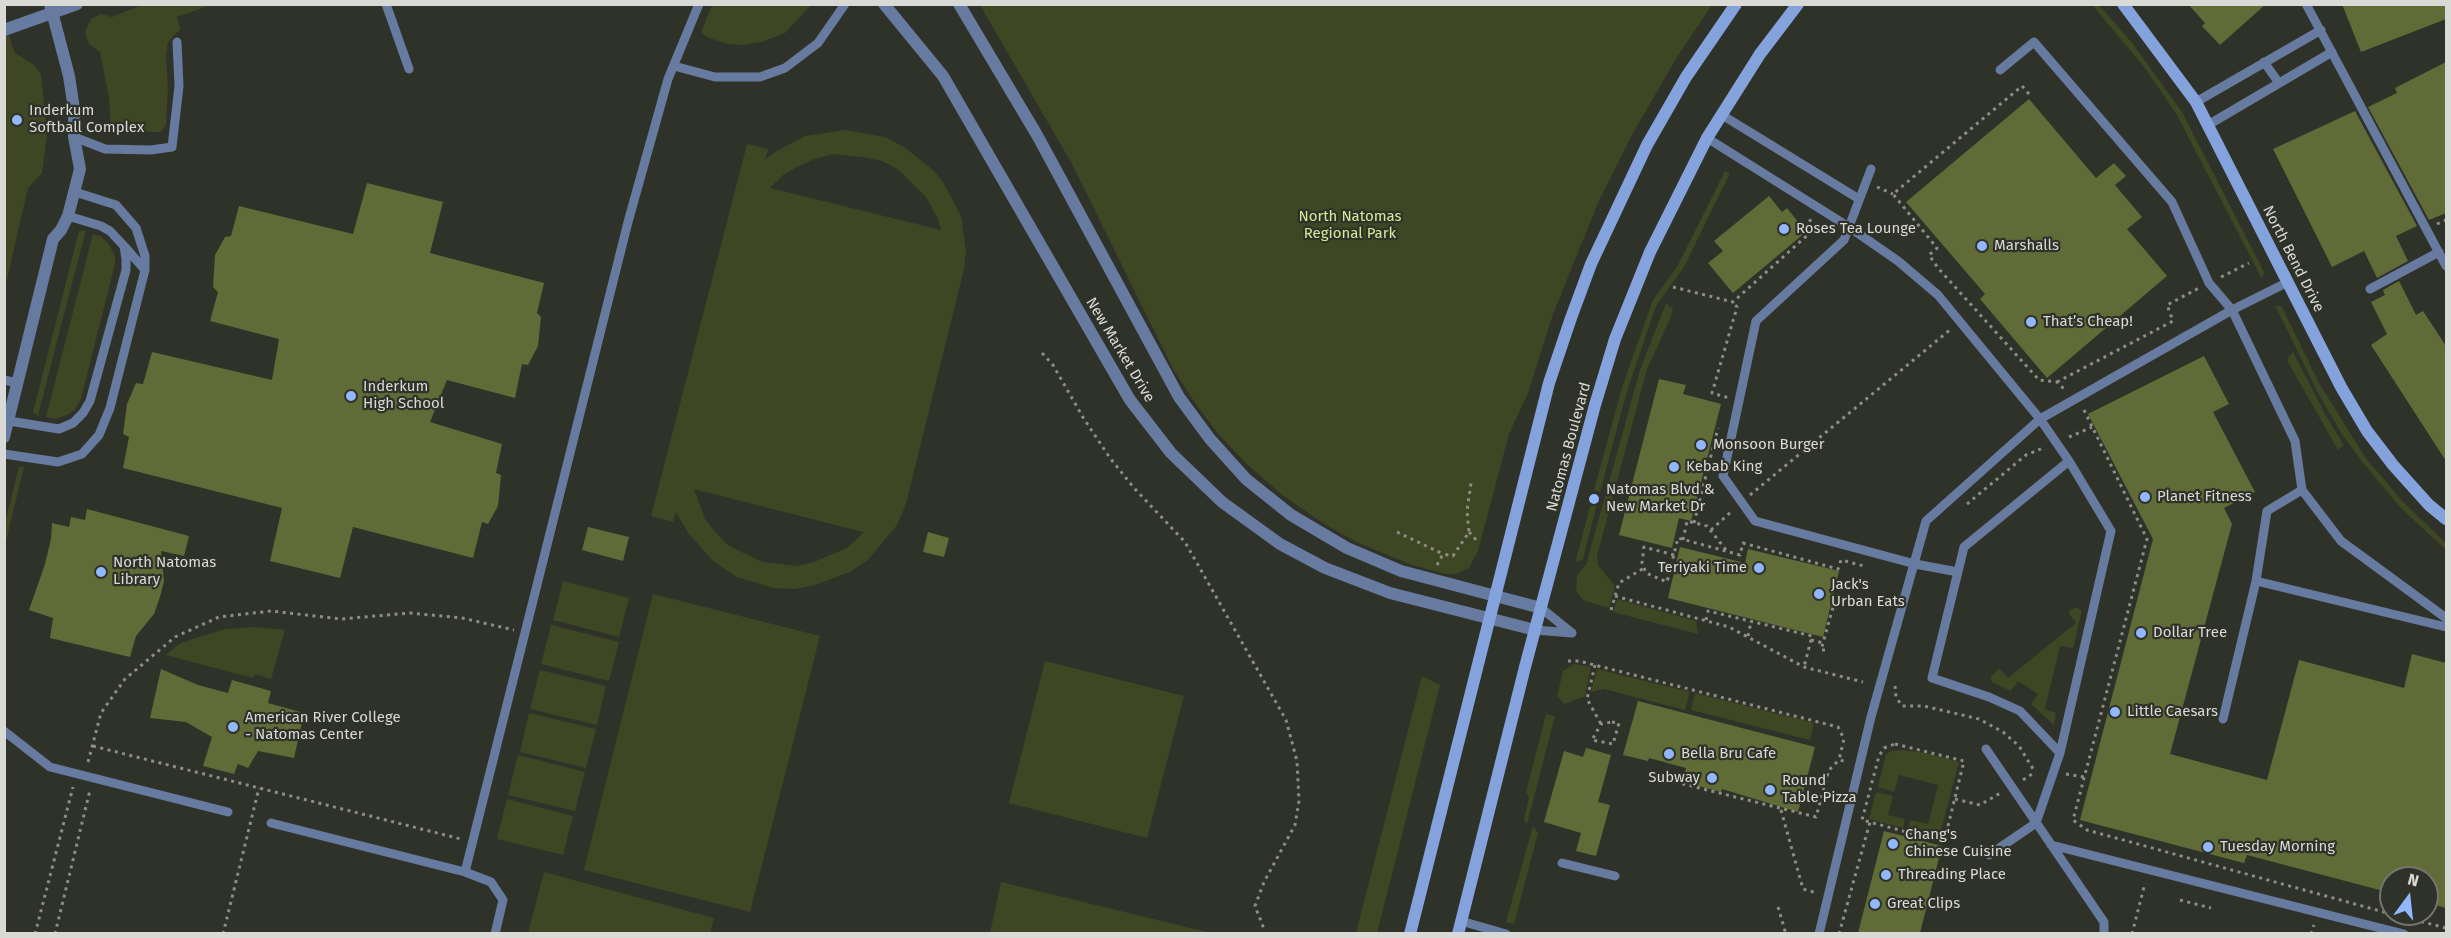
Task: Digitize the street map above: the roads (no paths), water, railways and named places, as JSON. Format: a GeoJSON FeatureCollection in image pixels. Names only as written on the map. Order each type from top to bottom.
{"type":"FeatureCollection","features":[{"type":"Feature","properties":{"kind":"main road"},"geometry":{"type":"LineString","coordinates":[[1410,933],[1549,383],[1591,264],[1647,145],[1668,107],[1736,4]]}},
{"type":"Feature","properties":{"kind":"main road","name":"Natomas Boulevard"},"geometry":{"type":"LineString","coordinates":[[1459,927],[1534,630],[1615,339],[1650,252],[1707,138],[1760,54],[1798,4]]}},
{"type":"Feature","properties":{"kind":"main road","name":"North Bend Drive"},"geometry":{"type":"LineString","coordinates":[[2123,4],[2196,102],[2341,387],[2367,431],[2393,465],[2429,505],[2446,519]]}},
{"type":"Feature","properties":{"kind":"street"},"geometry":{"type":"LineString","coordinates":[[4,30],[51,9],[77,4]]}},
{"type":"Feature","properties":{"kind":"street","name":"New Market Drive"},"geometry":{"type":"LineString","coordinates":[[884,4],[943,76],[1130,400],[1172,453],[1222,501],[1280,544],[1325,568],[1390,593],[1534,630]]}},
{"type":"Feature","properties":{"kind":"street","name":"New Market Drive"},"geometry":{"type":"LineString","coordinates":[[959,4],[1037,135],[1179,397],[1210,438],[1246,479],[1291,515],[1347,548],[1401,571],[1540,608]]}},
{"type":"Feature","properties":{"kind":"street"},"geometry":{"type":"LineString","coordinates":[[4,437],[53,239],[62,230],[68,216],[80,169],[74,137],[74,109],[69,76],[51,9]]}},
{"type":"Feature","properties":{"kind":"lane"},"geometry":{"type":"LineString","coordinates":[[386,4],[409,69]]}},
{"type":"Feature","properties":{"kind":"lane"},"geometry":{"type":"LineString","coordinates":[[465,872],[628,222],[674,66],[699,4]]}},
{"type":"Feature","properties":{"kind":"lane"},"geometry":{"type":"LineString","coordinates":[[674,66],[715,77],[760,77],[785,68],[818,43],[845,4]]}},
{"type":"Feature","properties":{"kind":"lane"},"geometry":{"type":"LineString","coordinates":[[2306,4],[2446,266]]}},
{"type":"Feature","properties":{"kind":"lane"},"geometry":{"type":"LineString","coordinates":[[2196,102],[2321,30]]}},
{"type":"Feature","properties":{"kind":"lane"},"geometry":{"type":"LineString","coordinates":[[74,137],[105,149],[151,150],[172,147],[179,86],[177,42]]}},
{"type":"Feature","properties":{"kind":"lane"},"geometry":{"type":"LineString","coordinates":[[2000,70],[2034,42],[2172,202],[2210,283],[2232,310],[2295,441],[2302,490],[2341,541],[2446,618]]}},
{"type":"Feature","properties":{"kind":"lane"},"geometry":{"type":"LineString","coordinates":[[2208,124],[2332,52]]}},
{"type":"Feature","properties":{"kind":"lane"},"geometry":{"type":"LineString","coordinates":[[2264,62],[2279,83]]}},
{"type":"Feature","properties":{"kind":"lane"},"geometry":{"type":"LineString","coordinates":[[1722,115],[1859,199]]}},
{"type":"Feature","properties":{"kind":"lane"},"geometry":{"type":"LineString","coordinates":[[1707,138],[1849,226],[1898,261],[1938,295],[2040,419],[2069,461],[2111,531],[2060,753],[2036,823],[1989,855]]}},
{"type":"Feature","properties":{"kind":"lane"},"geometry":{"type":"LineString","coordinates":[[1871,169],[1844,240],[1756,321],[1723,476],[1755,521],[1915,564],[1958,572]]}},
{"type":"Feature","properties":{"kind":"lane"},"geometry":{"type":"LineString","coordinates":[[4,454],[58,462],[82,454],[99,435],[110,408],[145,270],[143,246],[136,228],[116,205],[75,192]]}},
{"type":"Feature","properties":{"kind":"lane"},"geometry":{"type":"LineString","coordinates":[[68,216],[101,226],[117,237],[145,270]]}},
{"type":"Feature","properties":{"kind":"lane"},"geometry":{"type":"LineString","coordinates":[[9,421],[60,429],[73,423],[83,413],[90,401],[126,270],[124,246]]}},
{"type":"Feature","properties":{"kind":"lane"},"geometry":{"type":"LineString","coordinates":[[126,270],[143,246]]}},
{"type":"Feature","properties":{"kind":"lane"},"geometry":{"type":"LineString","coordinates":[[2370,289],[2439,252]]}},
{"type":"Feature","properties":{"kind":"lane"},"geometry":{"type":"LineString","coordinates":[[1819,933],[1877,696],[1926,521],[2040,419],[2232,310],[2288,282]]}},
{"type":"Feature","properties":{"kind":"lane"},"geometry":{"type":"LineString","coordinates":[[4,380],[18,383]]}},
{"type":"Feature","properties":{"kind":"lane"},"geometry":{"type":"LineString","coordinates":[[2060,753],[2020,711],[1989,696],[1932,678],[1964,547],[2069,461]]}},
{"type":"Feature","properties":{"kind":"lane"},"geometry":{"type":"LineString","coordinates":[[2223,719],[2256,581],[2267,511],[2302,490]]}},
{"type":"Feature","properties":{"kind":"lane"},"geometry":{"type":"LineString","coordinates":[[2256,581],[2446,627]]}},
{"type":"Feature","properties":{"kind":"lane"},"geometry":{"type":"LineString","coordinates":[[1534,630],[1572,633],[1540,608]]}},
{"type":"Feature","properties":{"kind":"lane"},"geometry":{"type":"LineString","coordinates":[[4,731],[50,767],[228,812]]}},
{"type":"Feature","properties":{"kind":"lane"},"geometry":{"type":"LineString","coordinates":[[1986,749],[2104,922],[2104,933]]}},
{"type":"Feature","properties":{"kind":"lane"},"geometry":{"type":"LineString","coordinates":[[271,823],[465,872],[491,882],[503,900],[495,933]]}},
{"type":"Feature","properties":{"kind":"lane"},"geometry":{"type":"LineString","coordinates":[[2051,845],[2404,933]]}},
{"type":"Feature","properties":{"kind":"lane"},"geometry":{"type":"LineString","coordinates":[[1562,862],[1615,876]]}},
{"type":"Feature","properties":{"kind":"lane"},"geometry":{"type":"LineString","coordinates":[[1459,927],[1506,933]]}},
{"type":"Feature","properties":{"kind":"place","name":"Inderkum Softball Complex"},"geometry":{"type":"Point","coordinates":[17,120]}},
{"type":"Feature","properties":{"kind":"place","name":"Roses Tea Lounge"},"geometry":{"type":"Point","coordinates":[1784,229]}},
{"type":"Feature","properties":{"kind":"place","name":"Marshalls"},"geometry":{"type":"Point","coordinates":[1982,246]}},
{"type":"Feature","properties":{"kind":"place","name":"That’s Cheap!"},"geometry":{"type":"Point","coordinates":[2031,322]}},
{"type":"Feature","properties":{"kind":"place","name":"Inderkum High School"},"geometry":{"type":"Point","coordinates":[351,396]}},
{"type":"Feature","properties":{"kind":"place","name":"Monsoon Burger"},"geometry":{"type":"Point","coordinates":[1701,445]}},
{"type":"Feature","properties":{"kind":"place","name":"Kebab King"},"geometry":{"type":"Point","coordinates":[1674,467]}},
{"type":"Feature","properties":{"kind":"place","name":"Planet Fitness"},"geometry":{"type":"Point","coordinates":[2145,497]}},
{"type":"Feature","properties":{"kind":"place","name":"Natomas Blvd & New Market Dr"},"geometry":{"type":"Point","coordinates":[1594,499]}},
{"type":"Feature","properties":{"kind":"place","name":"Teriyaki Time"},"geometry":{"type":"Point","coordinates":[1759,568]}},
{"type":"Feature","properties":{"kind":"place","name":"North Natomas Library"},"geometry":{"type":"Point","coordinates":[101,572]}},
{"type":"Feature","properties":{"kind":"place","name":"Jack's Urban Eats"},"geometry":{"type":"Point","coordinates":[1819,594]}},
{"type":"Feature","properties":{"kind":"place","name":"Dollar Tree"},"geometry":{"type":"Point","coordinates":[2141,633]}},
{"type":"Feature","properties":{"kind":"place","name":"Little Caesars"},"geometry":{"type":"Point","coordinates":[2115,712]}},
{"type":"Feature","properties":{"kind":"place","name":"American River College - Natomas Center"},"geometry":{"type":"Point","coordinates":[233,727]}},
{"type":"Feature","properties":{"kind":"place","name":"Bella Bru Cafe"},"geometry":{"type":"Point","coordinates":[1669,754]}},
{"type":"Feature","properties":{"kind":"place","name":"Subway"},"geometry":{"type":"Point","coordinates":[1712,778]}},
{"type":"Feature","properties":{"kind":"place","name":"Round Table Pizza"},"geometry":{"type":"Point","coordinates":[1770,790]}},
{"type":"Feature","properties":{"kind":"place","name":"Chang's Chinese Cuisine"},"geometry":{"type":"Point","coordinates":[1893,844]}},
{"type":"Feature","properties":{"kind":"place","name":"Tuesday Morning"},"geometry":{"type":"Point","coordinates":[2208,847]}},
{"type":"Feature","properties":{"kind":"place","name":"Threading Place"},"geometry":{"type":"Point","coordinates":[1886,875]}},
{"type":"Feature","properties":{"kind":"place","name":"Great Clips"},"geometry":{"type":"Point","coordinates":[1875,904]}},
{"type":"Feature","properties":{"kind":"park label","name":"North Natomas Regional Park"},"geometry":{"type":"Point","coordinates":[1350,226]}}]}
